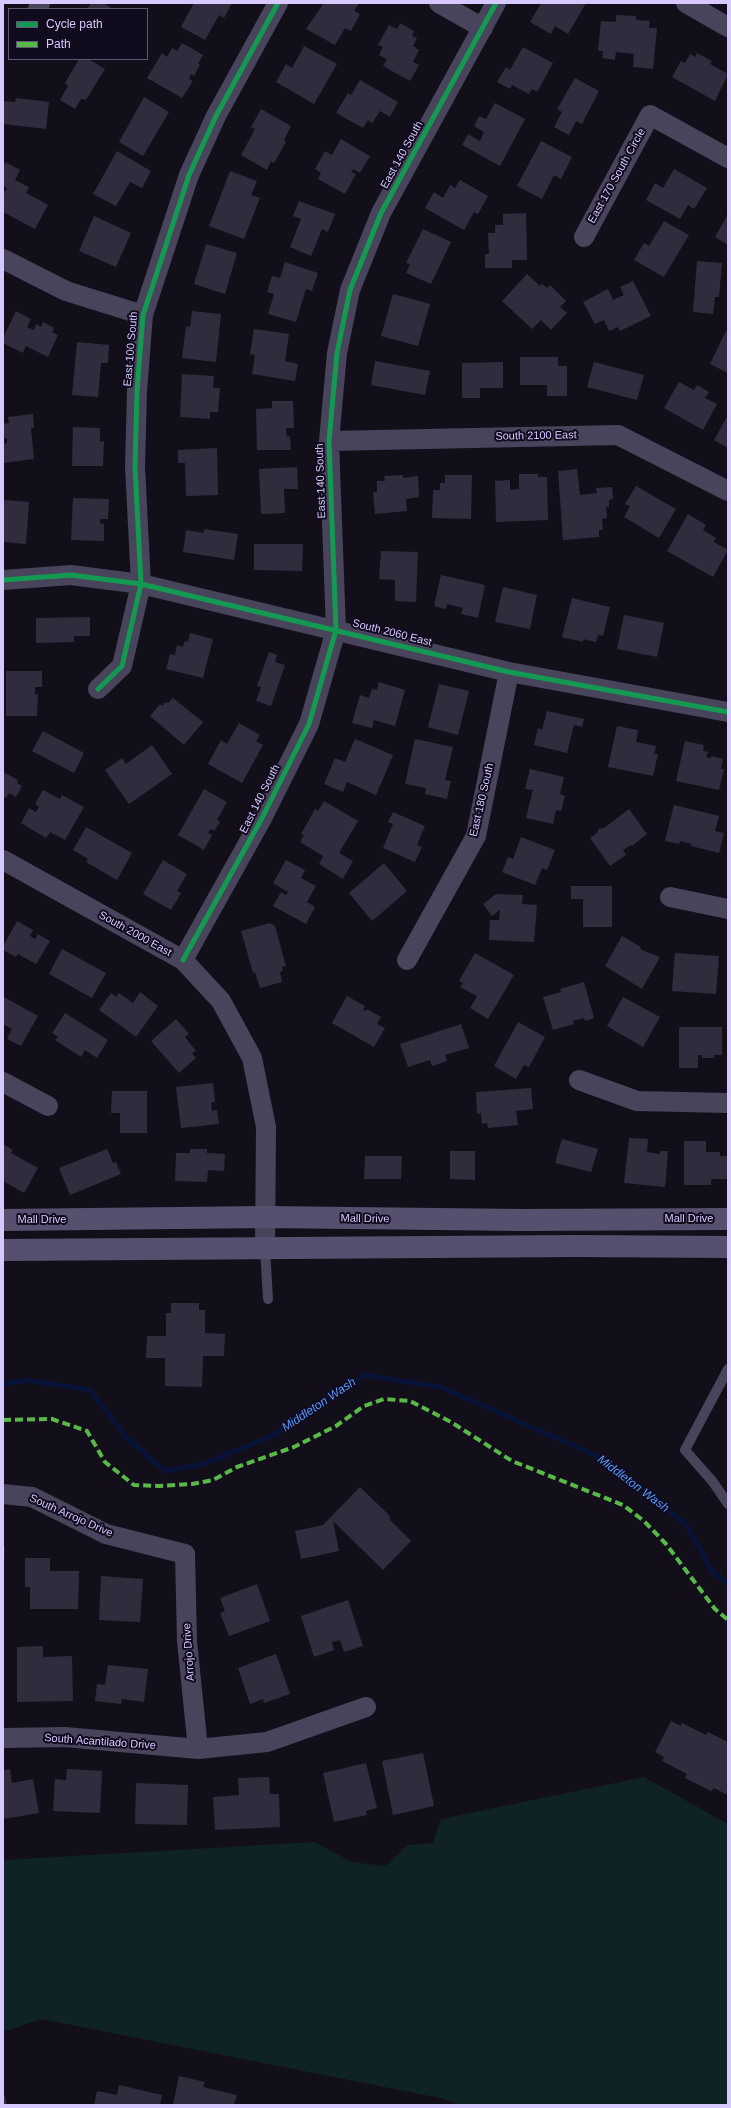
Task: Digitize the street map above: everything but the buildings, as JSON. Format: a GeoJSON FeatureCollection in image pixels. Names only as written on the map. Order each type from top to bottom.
{"type":"FeatureCollection","features":[{"type":"Feature","properties":{"kind":"main road","name":"Mall Drive"},"geometry":{"type":"LineString","coordinates":[[3,1220],[265,1217],[499,1220],[728,1219]]}},
{"type":"Feature","properties":{"kind":"main road"},"geometry":{"type":"LineString","coordinates":[[3,1250],[575,1246],[728,1247]]}},
{"type":"Feature","properties":{"kind":"street","name":"East 100 South"},"geometry":{"type":"LineString","coordinates":[[98,689],[122,666],[141,584],[135,468],[137,392],[142,315],[188,176],[216,116],[278,3]]}},
{"type":"Feature","properties":{"kind":"street"},"geometry":{"type":"LineString","coordinates":[[439,3],[483,28]]}},
{"type":"Feature","properties":{"kind":"street","name":"East 140 South"},"geometry":{"type":"LineString","coordinates":[[183,960],[262,820],[309,724],[336,630],[330,441],[337,353],[350,290],[381,213],[496,3]]}},
{"type":"Feature","properties":{"kind":"street"},"geometry":{"type":"LineString","coordinates":[[692,5],[728,27]]}},
{"type":"Feature","properties":{"kind":"street","name":"East 170 South Circle"},"geometry":{"type":"LineString","coordinates":[[584,237],[650,115],[728,158]]}},
{"type":"Feature","properties":{"kind":"street"},"geometry":{"type":"LineString","coordinates":[[3,259],[66,291],[142,315]]}},
{"type":"Feature","properties":{"kind":"street","name":"South 2100 East"},"geometry":{"type":"LineString","coordinates":[[330,441],[618,434],[728,491]]}},
{"type":"Feature","properties":{"kind":"street","name":"South 2060 East"},"geometry":{"type":"LineString","coordinates":[[3,580],[71,575],[141,584],[509,672],[728,712]]}},
{"type":"Feature","properties":{"kind":"street","name":"East 180 South"},"geometry":{"type":"LineString","coordinates":[[407,960],[476,836],[509,672]]}},
{"type":"Feature","properties":{"kind":"street","name":"South 2000 East"},"geometry":{"type":"LineString","coordinates":[[3,860],[183,960],[221,1001],[252,1058],[266,1127],[265,1249]]}},
{"type":"Feature","properties":{"kind":"street"},"geometry":{"type":"LineString","coordinates":[[670,897],[728,909]]}},
{"type":"Feature","properties":{"kind":"street"},"geometry":{"type":"LineString","coordinates":[[579,1080],[637,1101],[728,1103]]}},
{"type":"Feature","properties":{"kind":"street"},"geometry":{"type":"LineString","coordinates":[[3,1082],[48,1106]]}},
{"type":"Feature","properties":{"kind":"street","name":"South Arrojo Drive"},"geometry":{"type":"LineString","coordinates":[[3,1494],[32,1497],[106,1534],[185,1554]]}},
{"type":"Feature","properties":{"kind":"street","name":"Arrojo Drive"},"geometry":{"type":"LineString","coordinates":[[185,1554],[187,1641],[198,1749]]}},
{"type":"Feature","properties":{"kind":"street","name":"South Acantilado Drive"},"geometry":{"type":"LineString","coordinates":[[3,1738],[65,1737],[198,1749],[267,1742],[366,1707]]}},
{"type":"Feature","properties":{"kind":"lane"},"geometry":{"type":"LineString","coordinates":[[265,1249],[268,1299]]}},
{"type":"Feature","properties":{"kind":"lane"},"geometry":{"type":"LineString","coordinates":[[728,1369],[685,1450],[713,1482],[728,1504]]}},
{"type":"Feature","properties":{"kind":"green space"},"geometry":{"type":"Polygon","coordinates":[[[644,1777],[728,1824],[728,2105],[457,2105],[445,2099],[41,2019],[3,2032],[3,1860],[315,1842],[352,1862],[385,1866],[408,1845],[433,1843],[441,1819],[644,1777]]]}},
{"type":"Feature","properties":{"kind":"waterway","name":"Middleton Wash"},"geometry":{"type":"LineString","coordinates":[[3,1384],[27,1380],[90,1390],[127,1438],[165,1471],[204,1464],[274,1435],[365,1375],[441,1387],[599,1457],[685,1523],[712,1571],[728,1584]]}},
{"type":"Feature","properties":{"kind":"marked path"},"geometry":{"type":"LineString","coordinates":[[3,1420],[52,1419],[87,1431],[105,1462],[134,1485],[159,1486],[192,1484],[213,1480],[237,1467],[294,1447],[336,1426],[364,1406],[384,1399],[410,1401],[451,1422],[512,1461],[623,1505],[644,1521],[666,1544],[715,1609],[728,1620]]}},
{"type":"Feature","properties":{"kind":"cycle path"},"geometry":{"type":"LineString","coordinates":[[98,689],[122,666],[141,584],[135,467],[137,391],[143,315],[189,175],[216,116],[278,3]]}},
{"type":"Feature","properties":{"kind":"cycle path"},"geometry":{"type":"LineString","coordinates":[[183,960],[261,820],[309,724],[336,630],[329,441],[337,353],[350,290],[381,213],[496,3]]}},
{"type":"Feature","properties":{"kind":"cycle path"},"geometry":{"type":"LineString","coordinates":[[3,580],[71,575],[141,584],[509,672],[728,712]]}}]}
